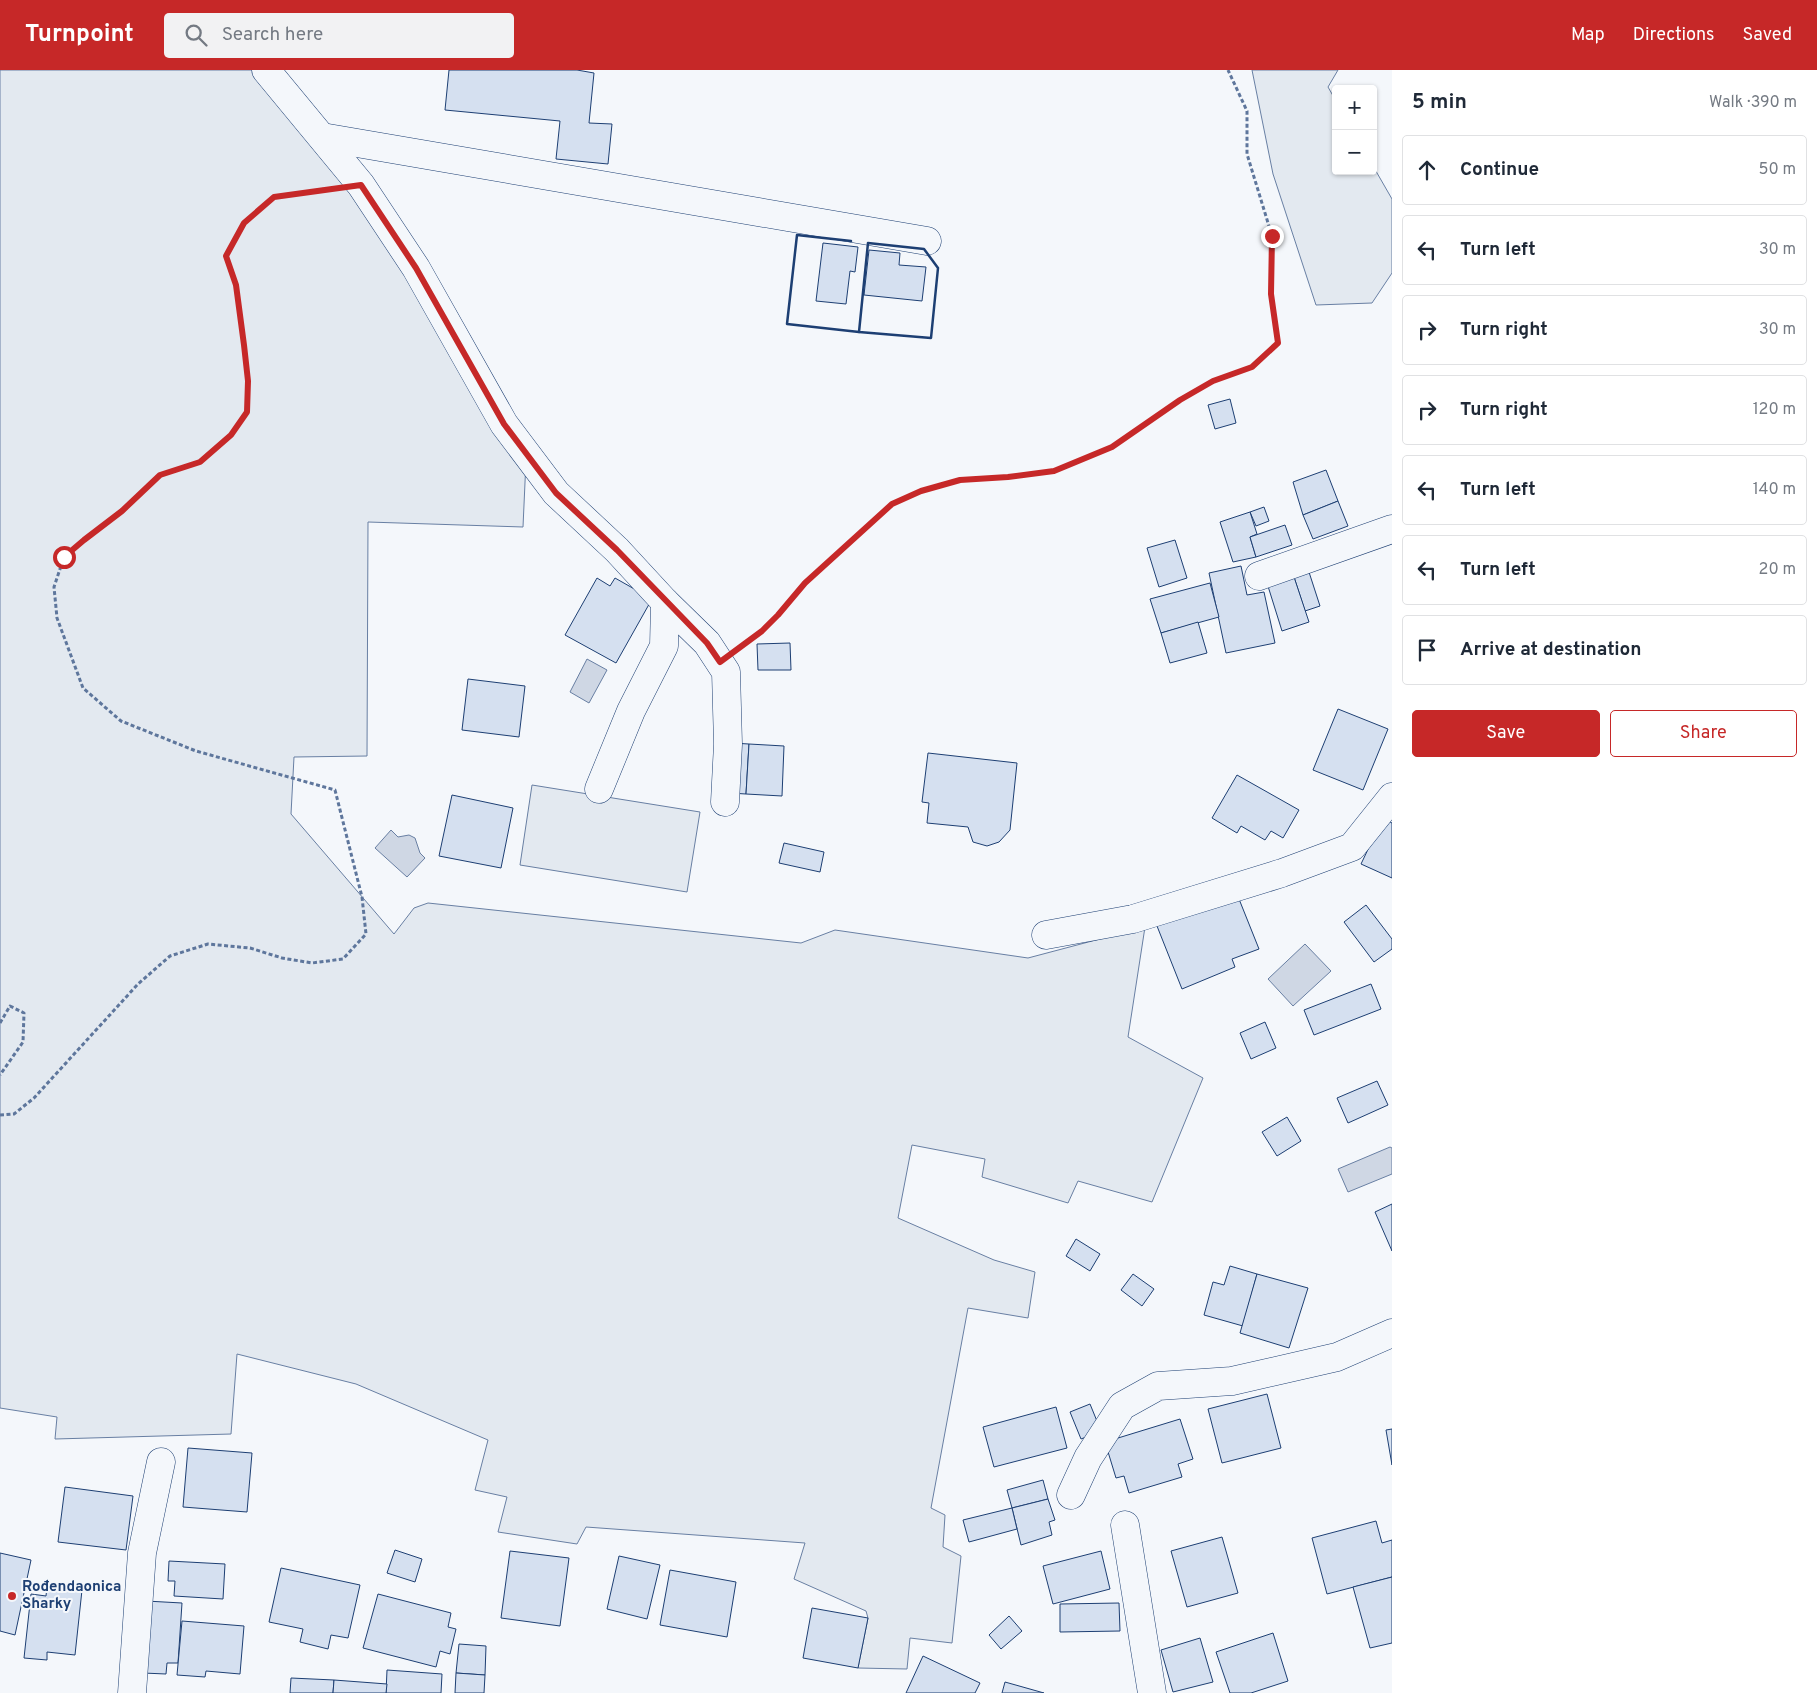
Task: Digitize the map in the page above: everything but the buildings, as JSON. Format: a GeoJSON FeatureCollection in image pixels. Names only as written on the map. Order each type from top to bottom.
{"type":"FeatureCollection","features":[{"type":"Feature","properties":{"kind":"street"},"geometry":{"type":"LineString","coordinates":[[266,70],[361,185],[416,268],[504,424],[556,493],[617,550],[707,643],[720,662],[726,672],[728,744],[725,802]]}},
{"type":"Feature","properties":{"kind":"street"},"geometry":{"type":"LineString","coordinates":[[322,137],[927,241]]}},
{"type":"Feature","properties":{"kind":"street"},"geometry":{"type":"LineString","coordinates":[[1259,576],[1392,528]]}},
{"type":"Feature","properties":{"kind":"street"},"geometry":{"type":"LineString","coordinates":[[599,789],[631,711],[664,646],[666,602]]}},
{"type":"Feature","properties":{"kind":"street"},"geometry":{"type":"LineString","coordinates":[[1046,935],[1133,919],[1282,872],[1352,847],[1392,797]]}},
{"type":"Feature","properties":{"kind":"street"},"geometry":{"type":"LineString","coordinates":[[1071,1495],[1088,1458],[1122,1406],[1158,1386],[1232,1381],[1337,1357],[1392,1333]]}},
{"type":"Feature","properties":{"kind":"street"},"geometry":{"type":"LineString","coordinates":[[132,1693],[142,1553],[161,1462]]}},
{"type":"Feature","properties":{"kind":"street"},"geometry":{"type":"LineString","coordinates":[[1124,1525],[1152,1693]]}},
{"type":"Feature","properties":{"kind":"path"},"geometry":{"type":"LineString","coordinates":[[720,662],[762,631],[805,583],[892,504],[921,491],[960,480],[1008,477],[1054,471],[1112,447],[1180,400],[1213,381],[1252,367],[1278,343],[1271,294],[1272,236],[1247,154],[1247,111],[1228,70]]}},
{"type":"Feature","properties":{"kind":"path"},"geometry":{"type":"LineString","coordinates":[[0,1115],[14,1114],[34,1098],[138,984],[170,956],[208,944],[250,948],[282,958],[312,963],[344,959],[366,934],[362,897],[335,790],[196,752],[121,722],[83,688],[58,618],[54,587],[64,557],[122,511],[160,475],[200,462],[231,435],[247,412],[248,381],[243,336],[236,285],[226,256],[244,223],[274,197],[361,185]]}},
{"type":"Feature","properties":{"kind":"path"},"geometry":{"type":"LineString","coordinates":[[0,1023],[10,1006],[24,1013],[23,1042],[0,1075]]}},
{"type":"Feature","properties":{"kind":"shaded area"},"geometry":{"type":"Polygon","coordinates":[[[0,70],[266,70],[527,438],[523,527],[368,522],[367,756],[294,757],[291,814],[394,934],[414,908],[428,903],[801,943],[835,930],[1028,958],[1145,927],[1128,1037],[1203,1078],[1152,1202],[1078,1181],[1068,1203],[982,1177],[985,1159],[912,1145],[898,1218],[994,1260],[1035,1272],[1028,1318],[968,1308],[931,1508],[945,1515],[943,1547],[961,1556],[952,1643],[910,1638],[907,1669],[858,1668],[868,1618],[866,1611],[794,1579],[805,1543],[586,1527],[577,1544],[498,1532],[507,1497],[475,1490],[488,1440],[356,1384],[237,1354],[231,1434],[55,1439],[57,1417],[0,1408],[0,70]]]}},
{"type":"Feature","properties":{"kind":"shaded area"},"geometry":{"type":"Polygon","coordinates":[[[1252,70],[1338,70],[1328,87],[1332,94],[1332,175],[1377,175],[1377,173],[1392,199],[1392,273],[1372,303],[1316,305],[1273,174],[1252,70]]]}},
{"type":"Feature","properties":{"kind":"shaded area"},"geometry":{"type":"Polygon","coordinates":[[[587,659],[607,670],[589,703],[570,692],[587,659]]]}},
{"type":"Feature","properties":{"kind":"shaded area"},"geometry":{"type":"Polygon","coordinates":[[[532,785],[700,812],[687,892],[520,865],[532,785]]]}},
{"type":"Feature","properties":{"kind":"shaded area"},"geometry":{"type":"Polygon","coordinates":[[[391,830],[398,837],[409,835],[415,838],[420,853],[425,858],[407,877],[375,848],[391,830]]]}},
{"type":"Feature","properties":{"kind":"shaded area"},"geometry":{"type":"Polygon","coordinates":[[[1305,944],[1331,971],[1293,1006],[1268,979],[1305,944]]]}},
{"type":"Feature","properties":{"kind":"shaded area"},"geometry":{"type":"Polygon","coordinates":[[[1390,1147],[1392,1148],[1392,1174],[1348,1192],[1338,1169],[1390,1147]]]}},
{"type":"Feature","properties":{"kind":"wall"},"geometry":{"type":"LineString","coordinates":[[851,241],[797,235],[787,324],[859,332]]}},
{"type":"Feature","properties":{"kind":"wall"},"geometry":{"type":"LineString","coordinates":[[868,243],[924,249],[938,268],[931,338],[859,332],[868,243]]}},
{"type":"Feature","properties":{"kind":"place","name":"Rođendaonica Sharky"},"geometry":{"type":"Point","coordinates":[12,1596]}},
{"type":"Feature","properties":{"kind":"route"},"geometry":{"type":"LineString","coordinates":[[64,557],[122,511],[160,475],[200,462],[231,435],[247,412],[248,381],[236,285],[226,256],[244,223],[274,197],[361,185],[416,268],[504,424],[556,493],[617,550],[707,643],[720,662],[762,631],[805,583],[892,504],[921,491],[960,480],[1008,477],[1054,471],[1112,447],[1180,400],[1213,381],[1252,367],[1278,343],[1271,294],[1272,236]]}}]}
